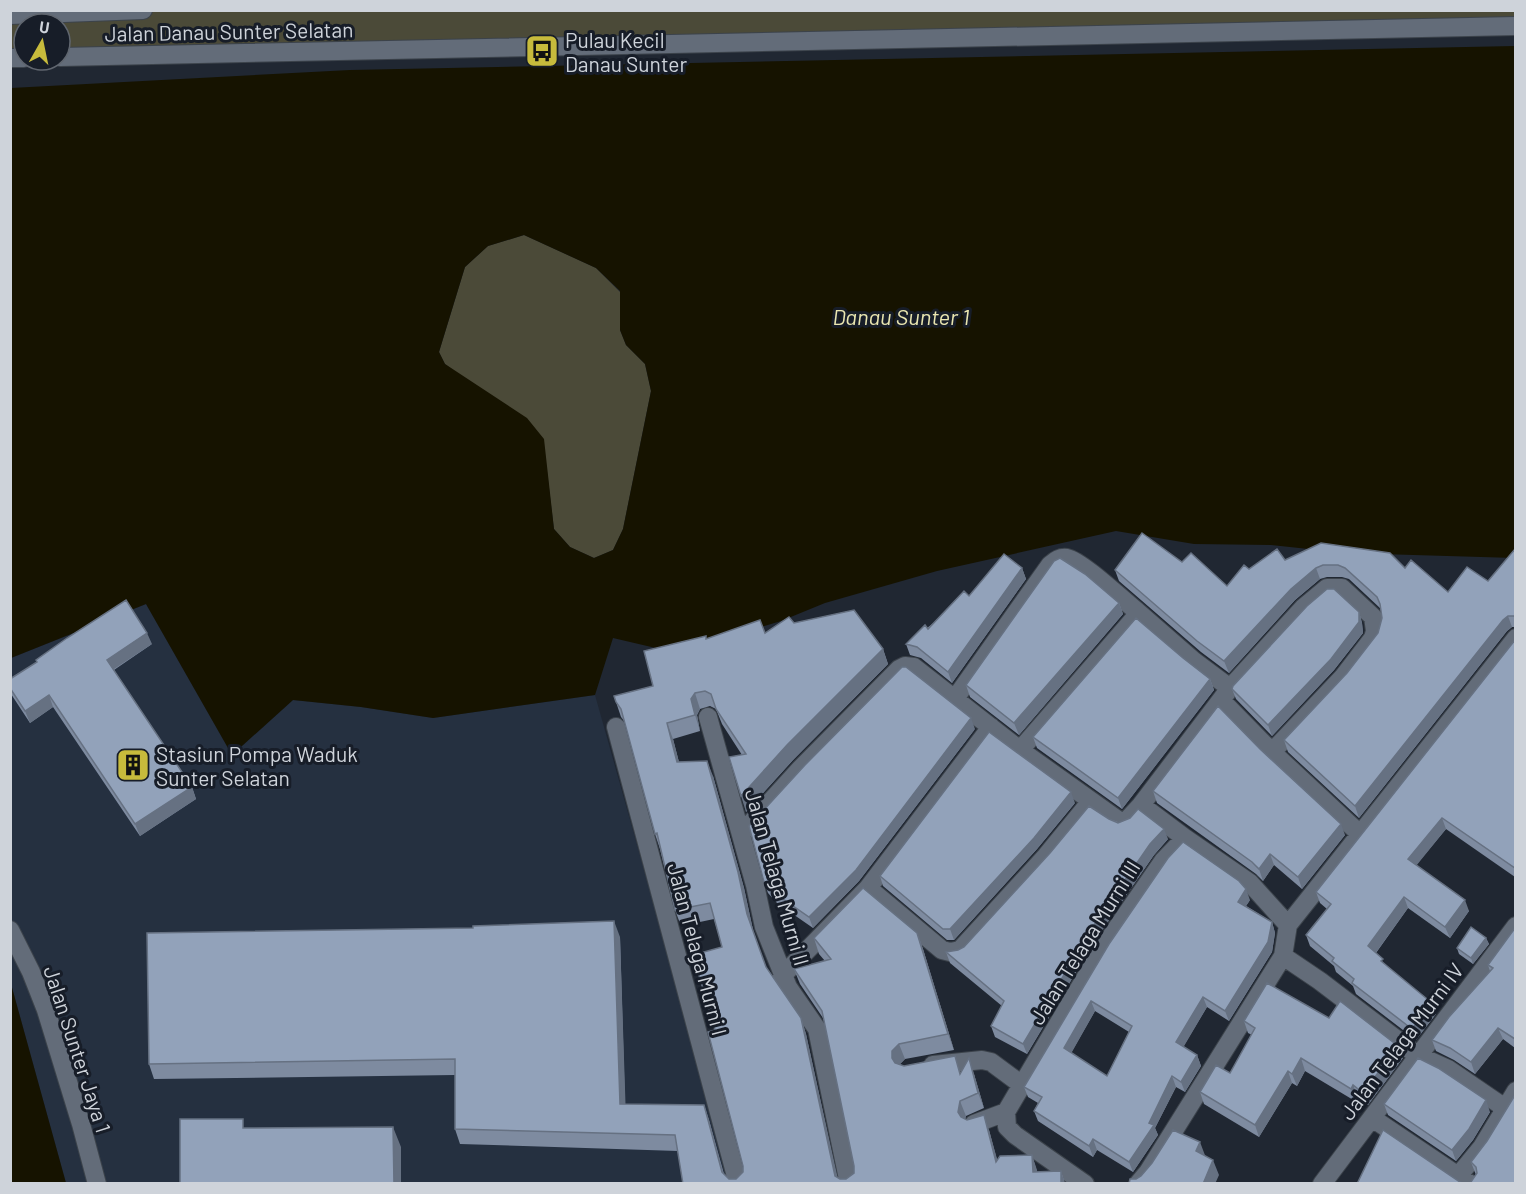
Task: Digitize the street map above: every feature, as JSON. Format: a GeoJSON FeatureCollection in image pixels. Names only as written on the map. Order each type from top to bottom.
{"type":"FeatureCollection","features":[{"type":"Feature","properties":{"kind":"street","name":"Jalan Danau Sunter Selatan"},"geometry":{"type":"LineString","coordinates":[[10,15],[143,10]]}},
{"type":"Feature","properties":{"kind":"street","name":"Jalan Danau Sunter Selatan"},"geometry":{"type":"LineString","coordinates":[[72,57],[1515,26]]}},
{"type":"Feature","properties":{"kind":"street"},"geometry":{"type":"LineString","coordinates":[[954,700],[1050,565],[1058,559],[1067,558],[1080,564],[1194,661],[1226,694],[1272,752],[1360,834]]}},
{"type":"Feature","properties":{"kind":"street"},"geometry":{"type":"LineString","coordinates":[[741,834],[801,768],[904,666],[914,667],[1020,750],[1122,822],[1141,805],[1226,694],[1303,608],[1328,588],[1342,588],[1373,617],[1375,631],[1373,638],[1343,677],[1272,752]]}},
{"type":"Feature","properties":{"kind":"street"},"geometry":{"type":"LineString","coordinates":[[1020,750],[1139,613]]}},
{"type":"Feature","properties":{"kind":"street"},"geometry":{"type":"LineString","coordinates":[[1138,1184],[1148,1173],[1283,956],[1288,925],[1515,638]]}},
{"type":"Feature","properties":{"kind":"street","name":"Jalan Telaga Murni II"},"geometry":{"type":"LineString","coordinates":[[708,717],[764,927],[782,976],[817,1029],[849,1184]]}},
{"type":"Feature","properties":{"kind":"street","name":"Jalan Telaga Murni I"},"geometry":{"type":"LineString","coordinates":[[616,727],[738,1184]]}},
{"type":"Feature","properties":{"kind":"street"},"geometry":{"type":"LineString","coordinates":[[782,976],[868,888],[991,727]]}},
{"type":"Feature","properties":{"kind":"street"},"geometry":{"type":"LineString","coordinates":[[868,888],[942,950],[950,952],[960,950],[1046,856],[1091,801]]}},
{"type":"Feature","properties":{"kind":"street"},"geometry":{"type":"LineString","coordinates":[[1141,805],[1250,883],[1288,925]]}},
{"type":"Feature","properties":{"kind":"street","name":"Jalan Telaga Murni III"},"geometry":{"type":"LineString","coordinates":[[1006,1112],[1102,948],[1163,861],[1185,838]]}},
{"type":"Feature","properties":{"kind":"street","name":"Jalan Telaga Murni IV"},"geometry":{"type":"LineString","coordinates":[[1322,1184],[1515,926]]}},
{"type":"Feature","properties":{"kind":"street","name":"Jalan Sunter Jaya 1"},"geometry":{"type":"LineString","coordinates":[[10,930],[31,972],[46,1010],[97,1184]]}},
{"type":"Feature","properties":{"kind":"street"},"geometry":{"type":"LineString","coordinates":[[1283,956],[1418,1055],[1448,1069],[1505,1108]]}},
{"type":"Feature","properties":{"kind":"street"},"geometry":{"type":"LineString","coordinates":[[917,1068],[945,1062],[982,1060],[991,1062],[1022,1084]]}},
{"type":"Feature","properties":{"kind":"street"},"geometry":{"type":"LineString","coordinates":[[1371,1118],[1465,1179],[1515,1091]]}},
{"type":"Feature","properties":{"kind":"street"},"geometry":{"type":"LineString","coordinates":[[974,1124],[1006,1112],[1007,1127],[1015,1135],[1085,1184]]}},
{"type":"Feature","properties":{"kind":"shaded area"},"geometry":{"type":"Polygon","coordinates":[[[134,10],[1515,10],[1516,26],[72,57],[72,12],[134,10]]]}},
{"type":"Feature","properties":{"kind":"shaded area"},"geometry":{"type":"Polygon","coordinates":[[[10,15],[12,15],[12,58],[11,58],[10,15]]]}},
{"type":"Feature","properties":{"kind":"shaded area"},"geometry":{"type":"Polygon","coordinates":[[[524,235],[596,268],[620,292],[620,330],[626,345],[645,364],[651,391],[623,529],[613,550],[594,558],[570,547],[554,529],[543,439],[445,364],[439,352],[465,267],[488,246],[524,235]]]}},
{"type":"Feature","properties":{"kind":"shaded area"},"geometry":{"type":"Polygon","coordinates":[[[146,604],[232,755],[293,700],[433,718],[595,695],[732,1183],[66,1183],[11,984],[11,658],[146,604]]]}},
{"type":"Feature","properties":{"kind":"water","name":"Danau Sunter 1"},"geometry":{"type":"Polygon","coordinates":[[[1515,46],[1515,558],[1346,553],[1271,545],[1194,544],[1116,531],[937,571],[825,603],[781,621],[677,653],[613,638],[595,695],[433,718],[293,700],[232,755],[146,604],[11,658],[11,88],[350,70],[1515,46]],[[524,235],[488,246],[465,267],[439,352],[445,364],[527,418],[544,439],[554,529],[570,547],[594,558],[613,550],[623,529],[651,391],[645,364],[626,345],[620,330],[620,291],[596,268],[524,235]]]}},
{"type":"Feature","properties":{"kind":"water"},"geometry":{"type":"Polygon","coordinates":[[[11,984],[66,1183],[11,1183],[11,984]]]}},
{"type":"Feature","properties":{"kind":"building"},"geometry":{"type":"Polygon","coordinates":[[[1142,533],[1182,562],[1191,553],[1227,586],[1244,565],[1249,569],[1277,549],[1285,560],[1321,543],[1390,553],[1405,568],[1411,560],[1448,592],[1467,567],[1488,581],[1515,549],[1515,617],[1508,616],[1503,620],[1355,806],[1284,740],[1347,673],[1378,633],[1382,618],[1377,597],[1345,568],[1338,565],[1323,565],[1291,589],[1224,661],[1197,641],[1115,570],[1142,533]]]}},
{"type":"Feature","properties":{"kind":"building"},"geometry":{"type":"Polygon","coordinates":[[[1004,554],[1022,568],[948,672],[917,647],[906,644],[925,625],[928,629],[964,591],[969,596],[1004,554]]]}},
{"type":"Feature","properties":{"kind":"building"},"geometry":{"type":"Polygon","coordinates":[[[1060,558],[1085,574],[1119,603],[1014,723],[966,685],[1054,561],[1060,558]]]}},
{"type":"Feature","properties":{"kind":"building"},"geometry":{"type":"Polygon","coordinates":[[[1327,589],[1334,589],[1359,612],[1359,622],[1331,659],[1268,725],[1232,689],[1233,686],[1307,606],[1327,589]]]}},
{"type":"Feature","properties":{"kind":"building"},"geometry":{"type":"Polygon","coordinates":[[[126,600],[147,633],[107,660],[192,787],[135,824],[49,695],[25,711],[10,688],[10,679],[37,662],[36,660],[67,638],[126,600]]]}},
{"type":"Feature","properties":{"kind":"building"},"geometry":{"type":"Polygon","coordinates":[[[854,610],[883,649],[787,745],[741,796],[729,757],[746,754],[716,709],[711,694],[705,691],[695,693],[691,699],[695,715],[667,723],[677,762],[707,761],[738,872],[747,914],[766,967],[801,1018],[835,1176],[846,1179],[854,1173],[854,1166],[822,1011],[794,969],[831,959],[814,938],[863,888],[917,933],[948,1034],[899,1044],[892,1051],[895,1063],[904,1066],[955,1056],[960,1074],[969,1058],[978,1093],[960,1101],[958,1112],[961,1117],[967,1120],[984,1115],[996,1162],[1000,1156],[1032,1155],[1033,1172],[1061,1171],[1061,1184],[683,1184],[675,1135],[455,1129],[455,1059],[149,1064],[147,933],[473,928],[473,926],[614,921],[620,1104],[704,1105],[722,1172],[729,1179],[736,1179],[743,1172],[743,1166],[708,1032],[715,1030],[693,955],[722,947],[710,903],[675,910],[657,833],[655,834],[621,709],[614,696],[653,686],[644,651],[706,636],[706,639],[760,620],[765,633],[789,617],[794,623],[854,610]]]}},
{"type":"Feature","properties":{"kind":"building"},"geometry":{"type":"Polygon","coordinates":[[[1136,618],[1210,679],[1118,798],[1033,737],[1136,618]]]}},
{"type":"Feature","properties":{"kind":"building"},"geometry":{"type":"Polygon","coordinates":[[[1515,640],[1515,868],[1442,818],[1408,859],[1465,900],[1445,927],[1404,897],[1368,946],[1383,959],[1381,961],[1432,1003],[1412,1029],[1352,983],[1354,979],[1332,961],[1334,958],[1306,935],[1331,904],[1316,892],[1515,640]]]}},
{"type":"Feature","properties":{"kind":"building"},"geometry":{"type":"Polygon","coordinates":[[[902,667],[906,667],[971,718],[856,870],[809,917],[773,892],[764,882],[749,826],[805,765],[902,667]]]}},
{"type":"Feature","properties":{"kind":"building"},"geometry":{"type":"Polygon","coordinates":[[[1218,706],[1260,749],[1341,824],[1298,877],[1270,854],[1259,869],[1153,791],[1218,706]]]}},
{"type":"Feature","properties":{"kind":"building"},"geometry":{"type":"Polygon","coordinates":[[[989,732],[1071,792],[1034,838],[950,929],[943,929],[880,876],[989,732]]]}},
{"type":"Feature","properties":{"kind":"building"},"geometry":{"type":"Polygon","coordinates":[[[1089,806],[1118,823],[1130,818],[1138,809],[1164,829],[1150,844],[1090,931],[1023,1044],[991,1026],[1004,1001],[946,952],[964,947],[1050,853],[1089,806]]]}},
{"type":"Feature","properties":{"kind":"building"},"geometry":{"type":"Polygon","coordinates":[[[1183,842],[1239,881],[1246,889],[1238,902],[1272,922],[1268,942],[1225,1011],[1203,997],[1176,1042],[1197,1055],[1181,1082],[1172,1076],[1149,1123],[1154,1125],[1129,1162],[1093,1139],[1089,1146],[1034,1111],[1042,1097],[1024,1087],[1109,944],[1168,858],[1183,842]],[[1091,1001],[1064,1048],[1107,1076],[1132,1026],[1091,1001]]]}},
{"type":"Feature","properties":{"kind":"building"},"geometry":{"type":"Polygon","coordinates":[[[1471,927],[1486,938],[1471,958],[1457,948],[1471,927]]]}},
{"type":"Feature","properties":{"kind":"building"},"geometry":{"type":"Polygon","coordinates":[[[1515,928],[1515,1039],[1498,1028],[1471,1062],[1450,1048],[1432,1040],[1449,1017],[1493,968],[1488,965],[1515,928]]]}},
{"type":"Feature","properties":{"kind":"building"},"geometry":{"type":"Polygon","coordinates":[[[1267,983],[1329,1018],[1340,1001],[1398,1046],[1363,1093],[1353,1085],[1351,1089],[1301,1058],[1292,1074],[1288,1071],[1255,1125],[1200,1092],[1216,1065],[1230,1073],[1255,1028],[1244,1021],[1267,983]]]}},
{"type":"Feature","properties":{"kind":"building"},"geometry":{"type":"Polygon","coordinates":[[[1418,1058],[1438,1068],[1486,1100],[1469,1129],[1452,1150],[1384,1104],[1418,1058]]]}},
{"type":"Feature","properties":{"kind":"building"},"geometry":{"type":"Polygon","coordinates":[[[1515,1095],[1515,1184],[1467,1184],[1477,1173],[1476,1167],[1471,1162],[1487,1141],[1515,1095]]]}},
{"type":"Feature","properties":{"kind":"building"},"geometry":{"type":"Polygon","coordinates":[[[180,1119],[243,1119],[243,1128],[393,1127],[394,1184],[180,1184],[180,1119]]]}},
{"type":"Feature","properties":{"kind":"building"},"geometry":{"type":"Polygon","coordinates":[[[1173,1130],[1200,1142],[1196,1151],[1213,1160],[1203,1184],[1129,1184],[1130,1179],[1141,1176],[1152,1163],[1173,1130]]]}},
{"type":"Feature","properties":{"kind":"building"},"geometry":{"type":"Polygon","coordinates":[[[1383,1130],[1460,1182],[1465,1184],[1357,1184],[1383,1130]]]}},
{"type":"Feature","properties":{"kind":"place","name":"Pulau Kecil Danau Sunter"},"geometry":{"type":"Point","coordinates":[542,51]}},
{"type":"Feature","properties":{"kind":"place","name":"Stasiun Pompa Waduk Sunter Selatan"},"geometry":{"type":"Point","coordinates":[133,765]}}]}
